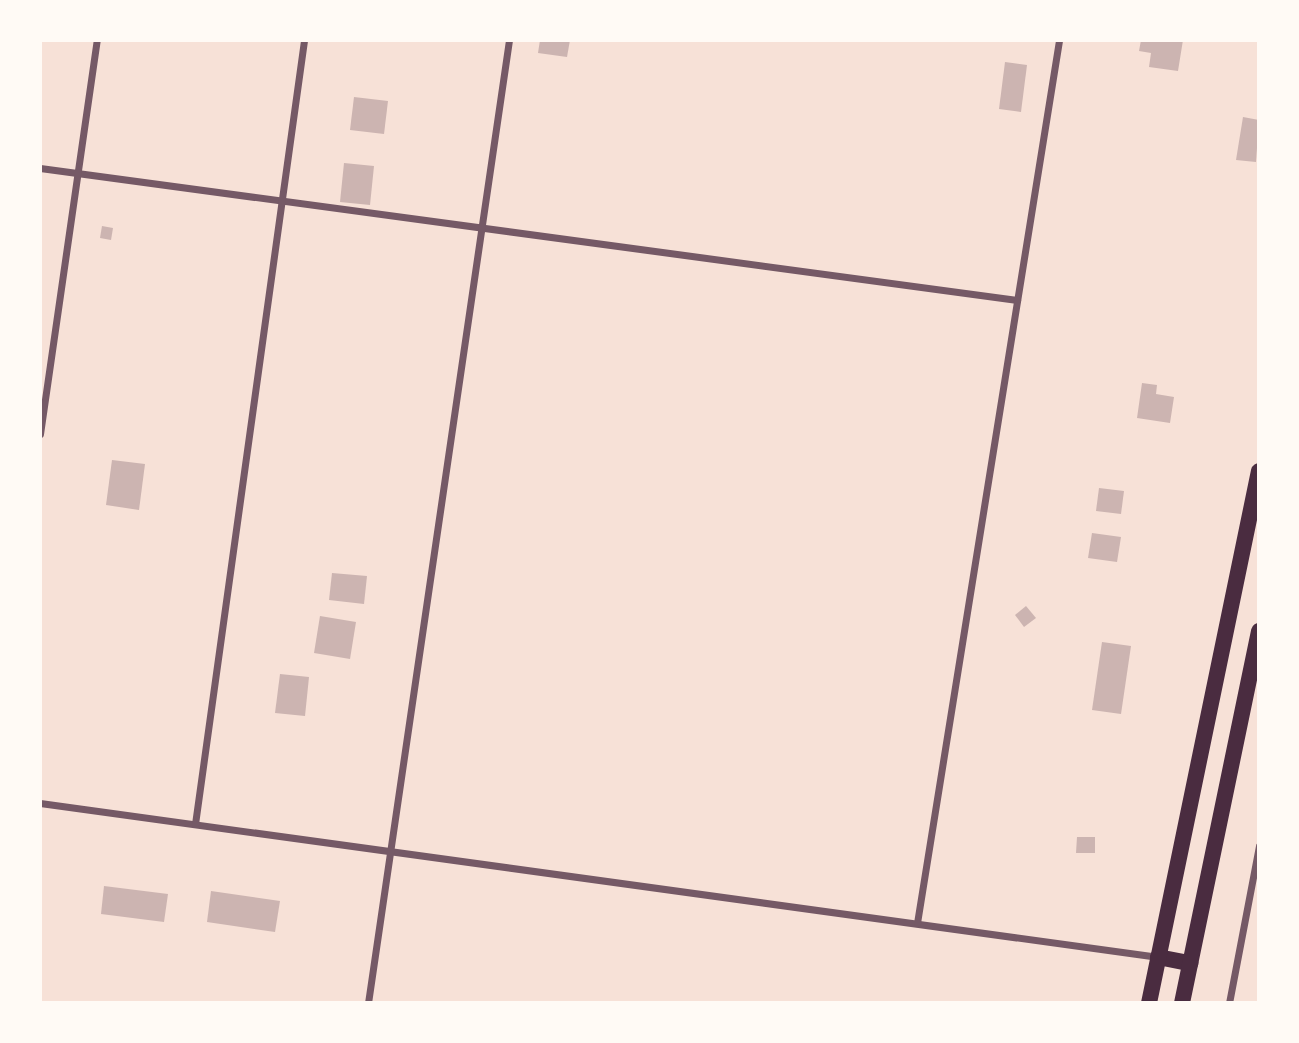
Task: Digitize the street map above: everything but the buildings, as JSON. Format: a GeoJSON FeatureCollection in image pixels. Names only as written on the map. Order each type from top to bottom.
{"type":"FeatureCollection","features":[{"type":"Feature","properties":{"kind":"main road"},"geometry":{"type":"LineString","coordinates":[[1149,1003],[1259,471]]}},
{"type":"Feature","properties":{"kind":"main road"},"geometry":{"type":"LineString","coordinates":[[1182,1003],[1259,631]]}},
{"type":"Feature","properties":{"kind":"main road"},"geometry":{"type":"LineString","coordinates":[[1158,957],[1191,963]]}},
{"type":"Feature","properties":{"kind":"street"},"geometry":{"type":"LineString","coordinates":[[40,434],[97,40]]}},
{"type":"Feature","properties":{"kind":"street"},"geometry":{"type":"LineString","coordinates":[[195,824],[304,40]]}},
{"type":"Feature","properties":{"kind":"street"},"geometry":{"type":"LineString","coordinates":[[368,1003],[509,40]]}},
{"type":"Feature","properties":{"kind":"street"},"geometry":{"type":"LineString","coordinates":[[918,923],[1059,40]]}},
{"type":"Feature","properties":{"kind":"street"},"geometry":{"type":"LineString","coordinates":[[40,168],[1017,300]]}},
{"type":"Feature","properties":{"kind":"street"},"geometry":{"type":"LineString","coordinates":[[40,803],[1158,957]]}},
{"type":"Feature","properties":{"kind":"street"},"geometry":{"type":"LineString","coordinates":[[1229,1003],[1259,846]]}}]}
